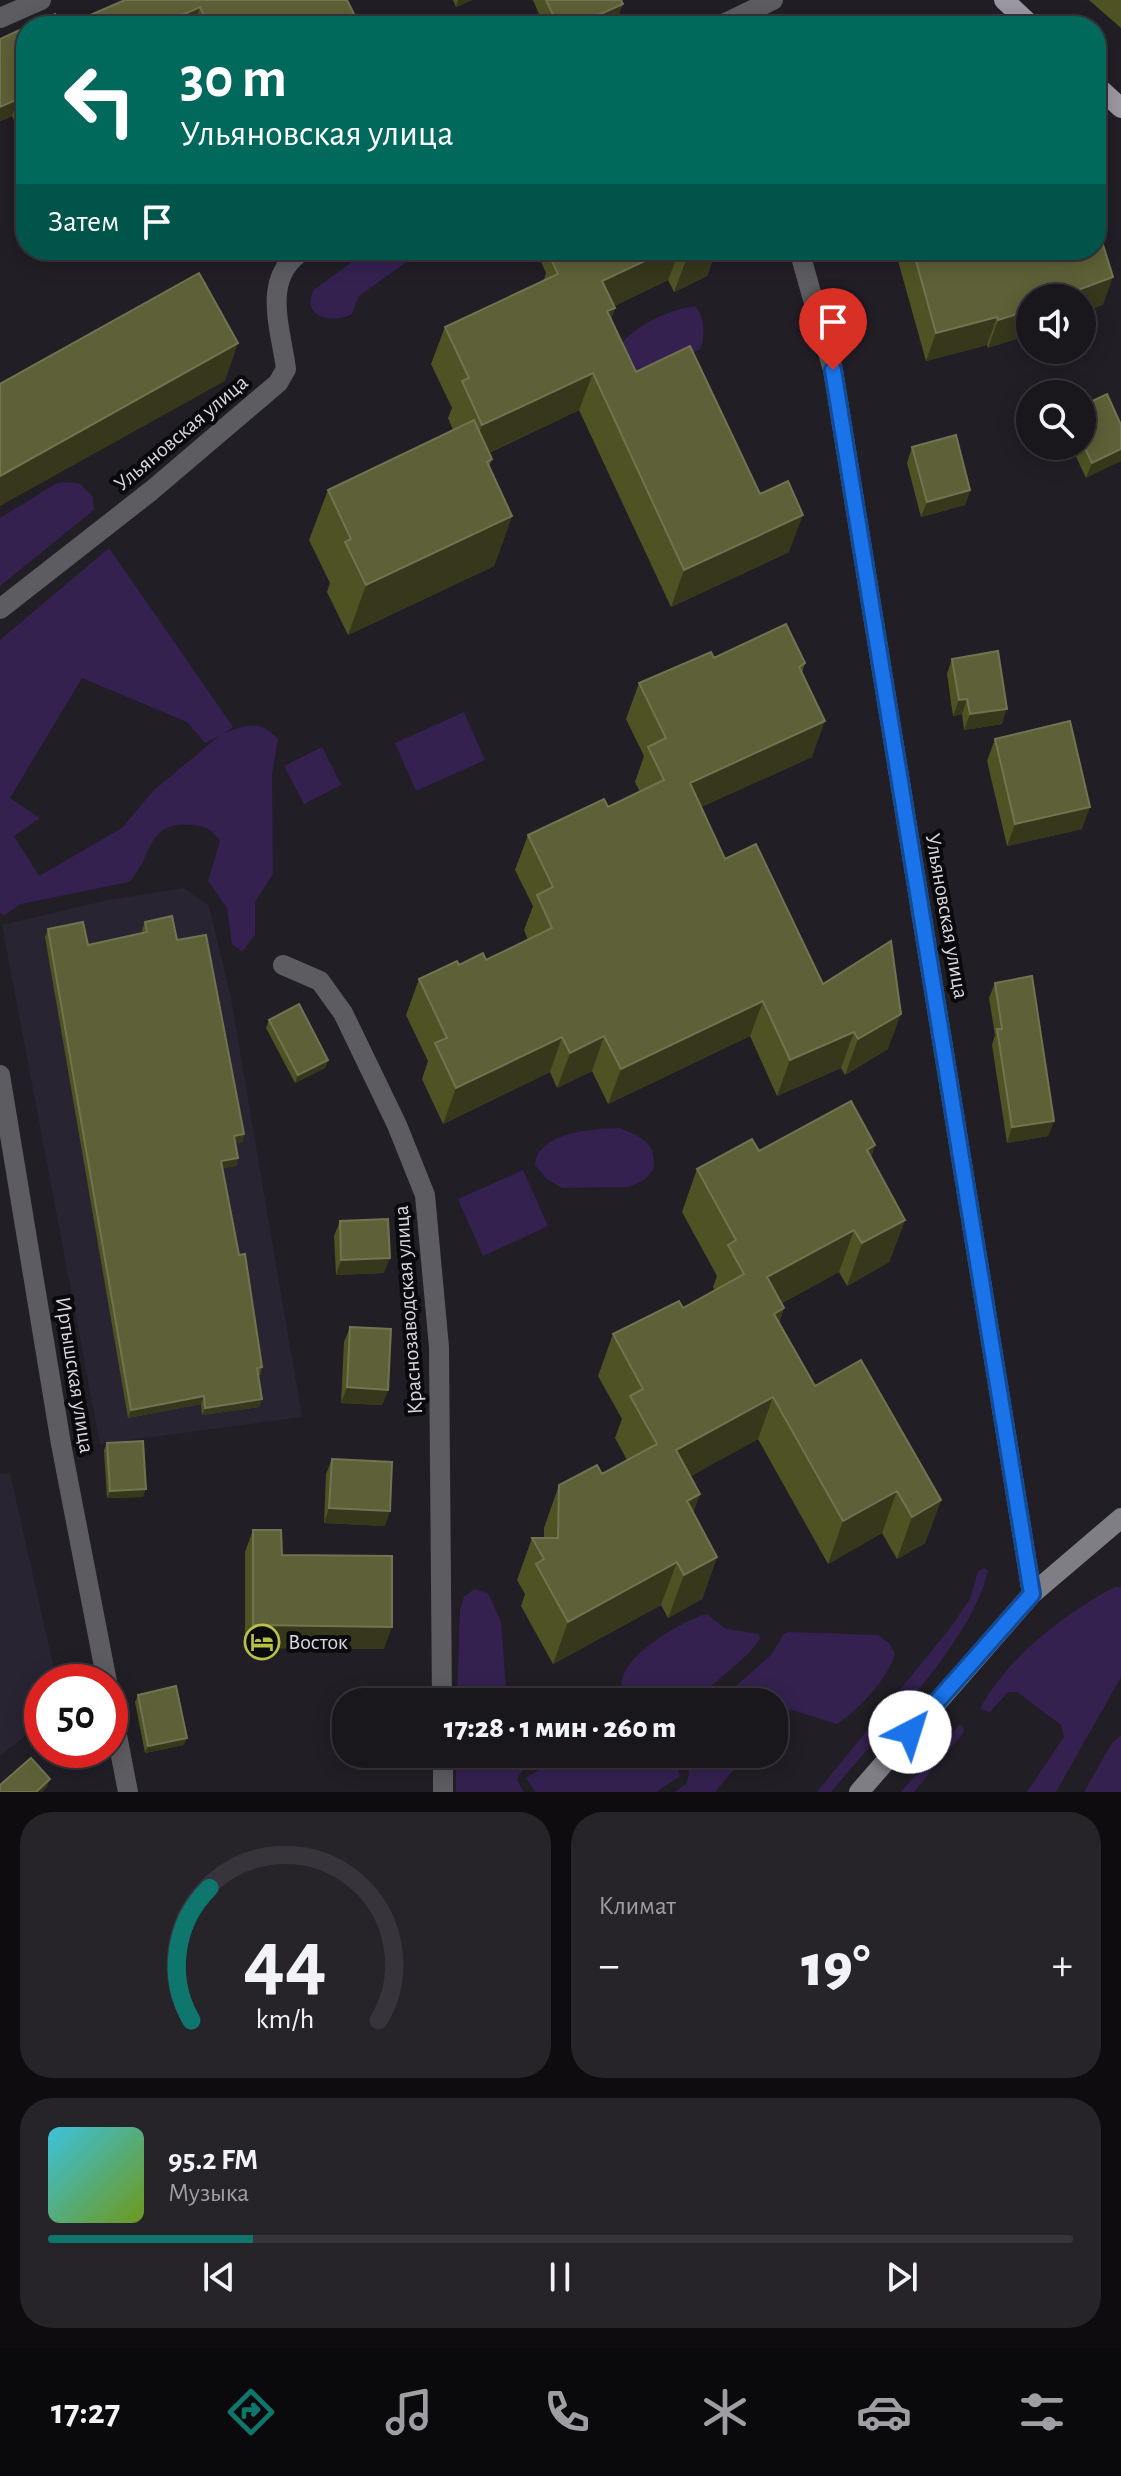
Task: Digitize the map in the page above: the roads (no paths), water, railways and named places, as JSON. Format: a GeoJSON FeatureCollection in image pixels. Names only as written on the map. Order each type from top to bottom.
{"type":"FeatureCollection","features":[{"type":"Feature","properties":{"kind":"main road"},"geometry":{"type":"LineString","coordinates":[[1004,0],[1021,16]]}},
{"type":"Feature","properties":{"kind":"main road"},"geometry":{"type":"LineString","coordinates":[[1106,94],[1121,108]]}},
{"type":"Feature","properties":{"kind":"main road"},"geometry":{"type":"LineString","coordinates":[[859,1792],[1032,1594],[1121,1518]]}},
{"type":"Feature","properties":{"kind":"street"},"geometry":{"type":"LineString","coordinates":[[0,18],[41,0]]}},
{"type":"Feature","properties":{"kind":"street"},"geometry":{"type":"LineString","coordinates":[[749,16],[773,0]]}},
{"type":"Feature","properties":{"kind":"street","name":"Ульяновская улица"},"geometry":{"type":"LineString","coordinates":[[0,609],[175,472],[278,383],[286,369],[277,313],[278,284],[290,260]]}},
{"type":"Feature","properties":{"kind":"street","name":"Ульяновская улица"},"geometry":{"type":"LineString","coordinates":[[802,260],[833,370],[1032,1594]]}},
{"type":"Feature","properties":{"kind":"street","name":"Краснозаводская улица"},"geometry":{"type":"LineString","coordinates":[[283,965],[320,981],[343,1013],[397,1125],[425,1195],[439,1347],[442,1688]]}},
{"type":"Feature","properties":{"kind":"street","name":"Иртышская улица"},"geometry":{"type":"LineString","coordinates":[[0,1075],[61,1444],[104,1664]]}},
{"type":"Feature","properties":{"kind":"street"},"geometry":{"type":"LineString","coordinates":[[123,1768],[128,1792]]}},
{"type":"Feature","properties":{"kind":"street"},"geometry":{"type":"LineString","coordinates":[[443,1768],[443,1792]]}},
{"type":"Feature","properties":{"kind":"place","name":"Восток"},"geometry":{"type":"Point","coordinates":[262,1642]}}]}
